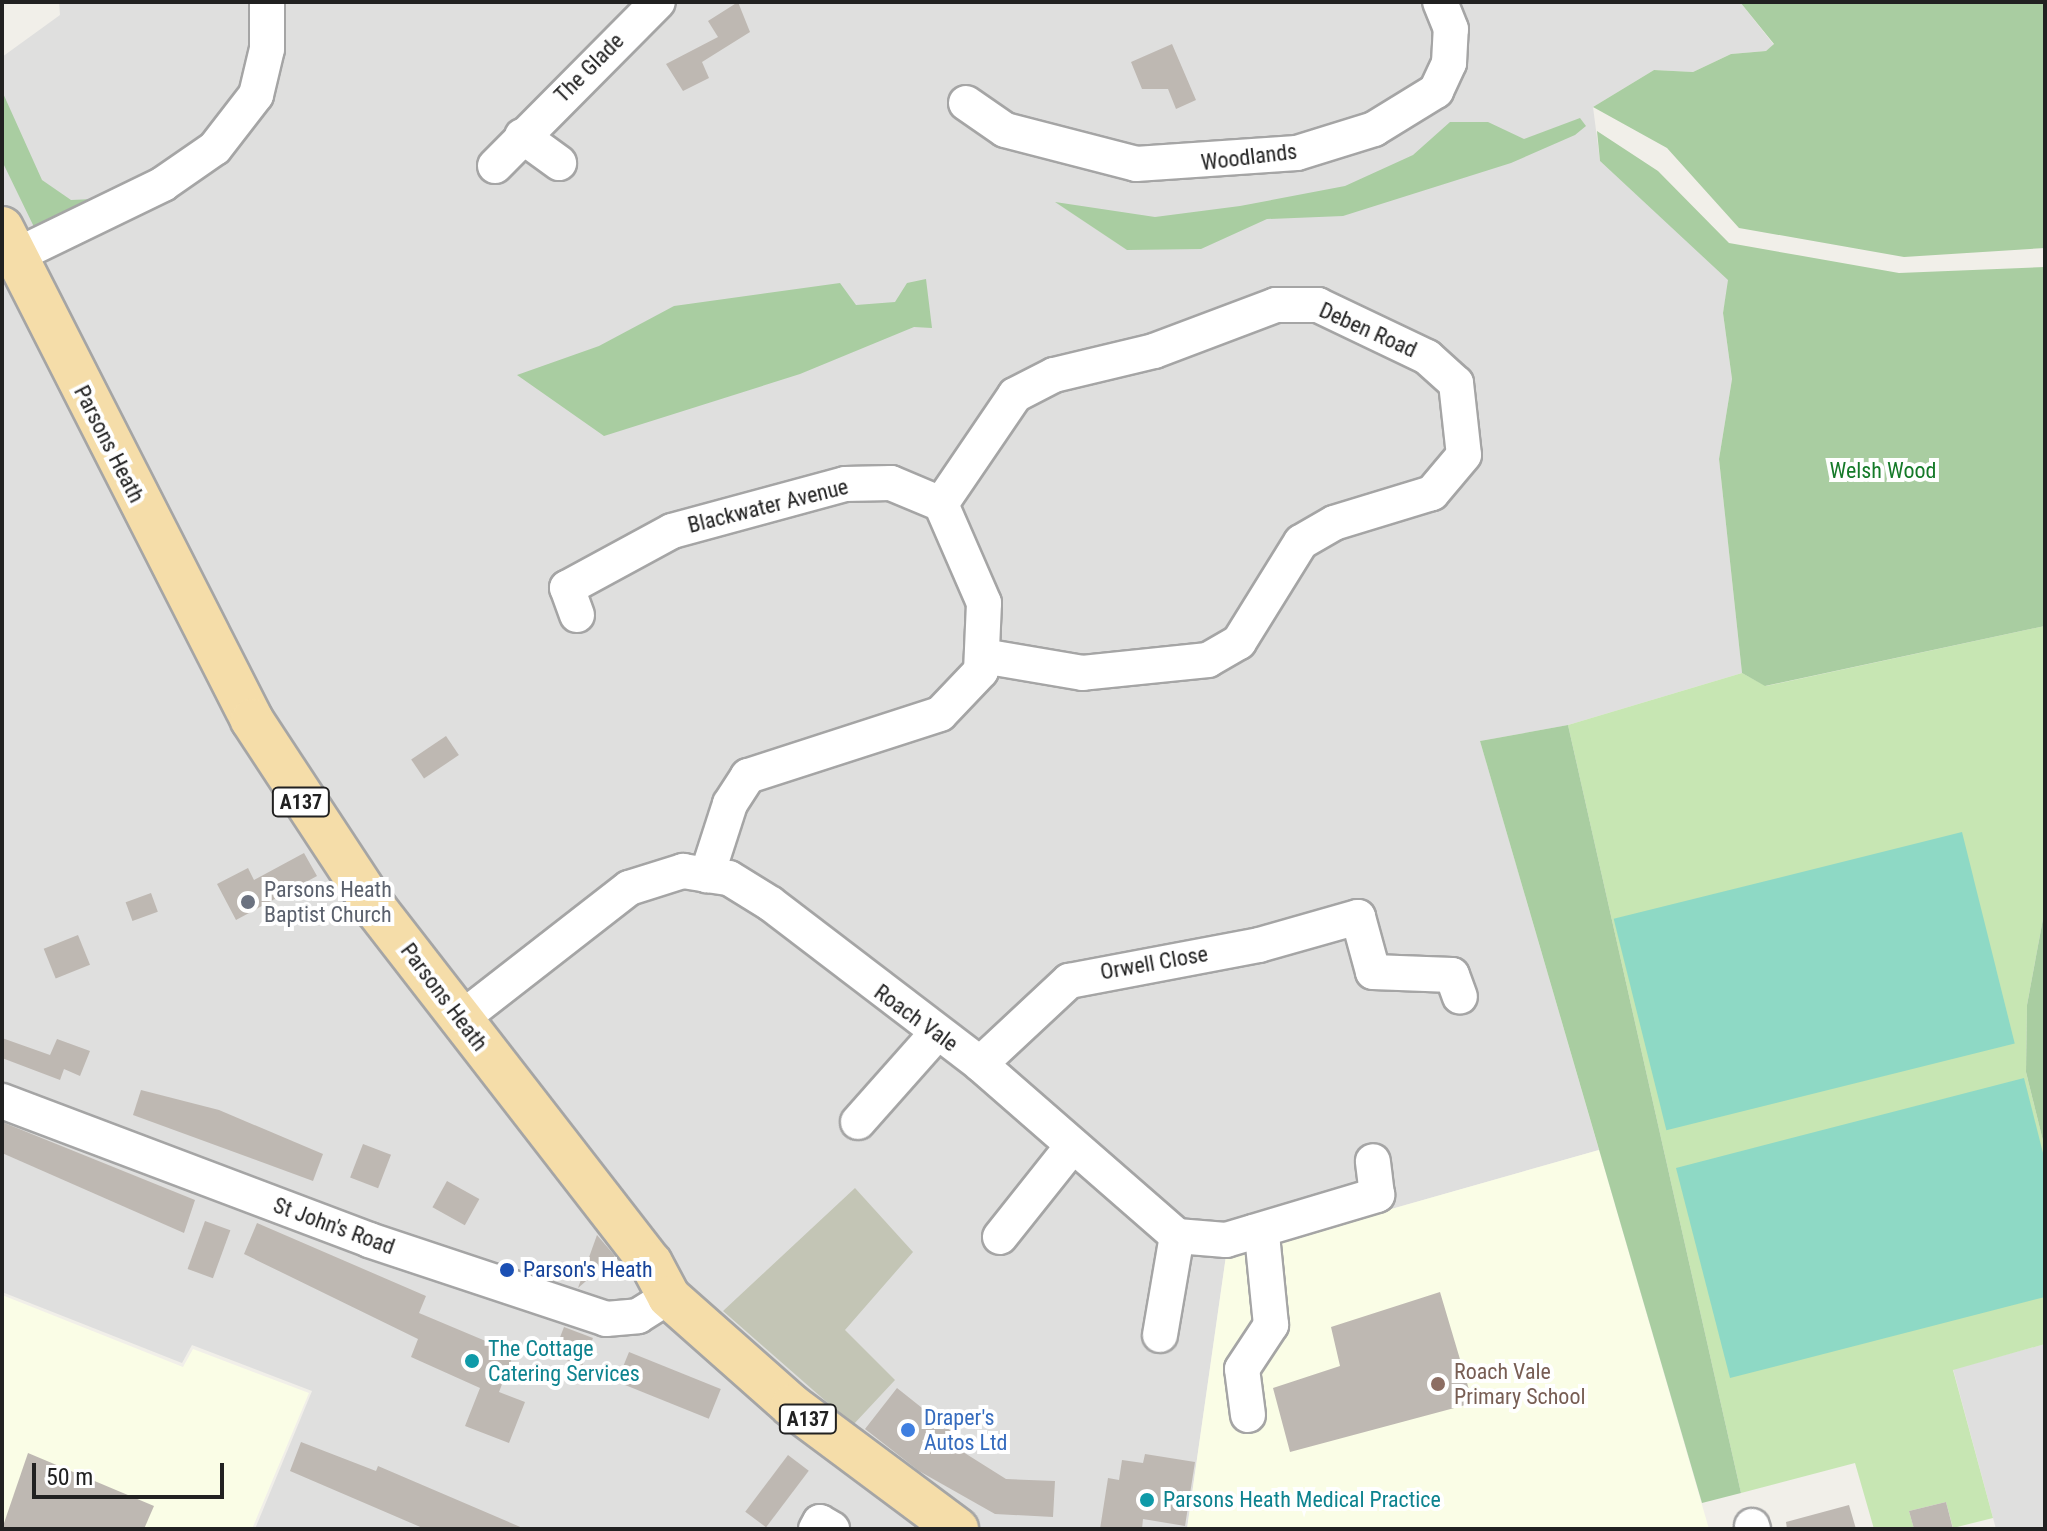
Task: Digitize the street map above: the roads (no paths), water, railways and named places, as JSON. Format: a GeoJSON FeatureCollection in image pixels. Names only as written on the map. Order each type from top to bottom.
{"type":"FeatureCollection","features":[{"type":"Feature","properties":{"kind":"main road","name":"Parsons Heath"},"geometry":{"type":"LineString","coordinates":[[8,242],[252,720],[318,831],[651,1263],[669,1297],[792,1406],[957,1529]]}},
{"type":"Feature","properties":{"kind":"street"},"geometry":{"type":"LineString","coordinates":[[8,242],[163,184],[215,148],[256,95],[267,49],[267,2]]}},
{"type":"Feature","properties":{"kind":"street","name":"The Glade"},"geometry":{"type":"LineString","coordinates":[[495,166],[658,2]]}},
{"type":"Feature","properties":{"kind":"street","name":"Woodlands"},"geometry":{"type":"LineString","coordinates":[[966,103],[1005,130],[1136,164],[1297,153],[1374,129],[1436,91],[1449,63],[1451,29],[1440,2]]}},
{"type":"Feature","properties":{"kind":"street"},"geometry":{"type":"LineString","coordinates":[[522,136],[559,163]]}},
{"type":"Feature","properties":{"kind":"street","name":"Deben Road"},"geometry":{"type":"LineString","coordinates":[[941,504],[1015,395],[1054,375],[1154,351],[1276,305],[1318,305],[1427,357],[1456,383],[1464,455],[1436,489],[1334,523],[1301,542],[1239,642],[1208,660],[1083,673],[984,656]]}},
{"type":"Feature","properties":{"kind":"street","name":"Blackwater Avenue"},"geometry":{"type":"LineString","coordinates":[[577,615],[567,588],[672,531],[845,484],[891,483],[941,504]]}},
{"type":"Feature","properties":{"kind":"street"},"geometry":{"type":"LineString","coordinates":[[707,875],[748,776],[940,714],[962,696],[984,656],[984,603],[941,504]]}},
{"type":"Feature","properties":{"kind":"street","name":"Roach Vale"},"geometry":{"type":"LineString","coordinates":[[462,1018],[629,888],[683,871],[729,878],[771,904],[980,1064],[1070,1149],[1177,1236]]}},
{"type":"Feature","properties":{"kind":"street","name":"Orwell Close"},"geometry":{"type":"LineString","coordinates":[[980,1064],[1069,981],[1124,965],[1259,945],[1358,917],[1373,972],[1452,975],[1460,997]]}},
{"type":"Feature","properties":{"kind":"street"},"geometry":{"type":"LineString","coordinates":[[858,1122],[937,1033]]}},
{"type":"Feature","properties":{"kind":"street","name":"St John's Road"},"geometry":{"type":"LineString","coordinates":[[2,1101],[369,1240],[606,1319],[638,1316],[669,1297]]}},
{"type":"Feature","properties":{"kind":"street"},"geometry":{"type":"LineString","coordinates":[[1000,1237],[1070,1149]]}},
{"type":"Feature","properties":{"kind":"street"},"geometry":{"type":"LineString","coordinates":[[1160,1335],[1177,1236],[1226,1240],[1391,1190],[1373,1161]]}},
{"type":"Feature","properties":{"kind":"street"},"geometry":{"type":"LineString","coordinates":[[1248,1415],[1242,1369],[1271,1325],[1263,1245],[1254,1232]]}},
{"type":"Feature","properties":{"kind":"street"},"geometry":{"type":"LineString","coordinates":[[816,1529],[820,1522],[832,1529]]}},
{"type":"Feature","properties":{"kind":"place","name":"Parsons Heath Baptist Church"},"geometry":{"type":"Point","coordinates":[248,902]}},
{"type":"Feature","properties":{"kind":"place","name":"Parson's Heath"},"geometry":{"type":"Point","coordinates":[507,1270]}},
{"type":"Feature","properties":{"kind":"place","name":"The Cottage Catering Services"},"geometry":{"type":"Point","coordinates":[472,1361]}},
{"type":"Feature","properties":{"kind":"place","name":"Roach Vale Primary School"},"geometry":{"type":"Point","coordinates":[1438,1384]}},
{"type":"Feature","properties":{"kind":"place","name":"Draper's Autos Ltd"},"geometry":{"type":"Point","coordinates":[908,1430]}},
{"type":"Feature","properties":{"kind":"place","name":"Parsons Heath Medical Practice"},"geometry":{"type":"Point","coordinates":[1147,1500]}},
{"type":"Feature","properties":{"kind":"park label","name":"Welsh Wood"},"geometry":{"type":"Point","coordinates":[1883,471]}}]}
